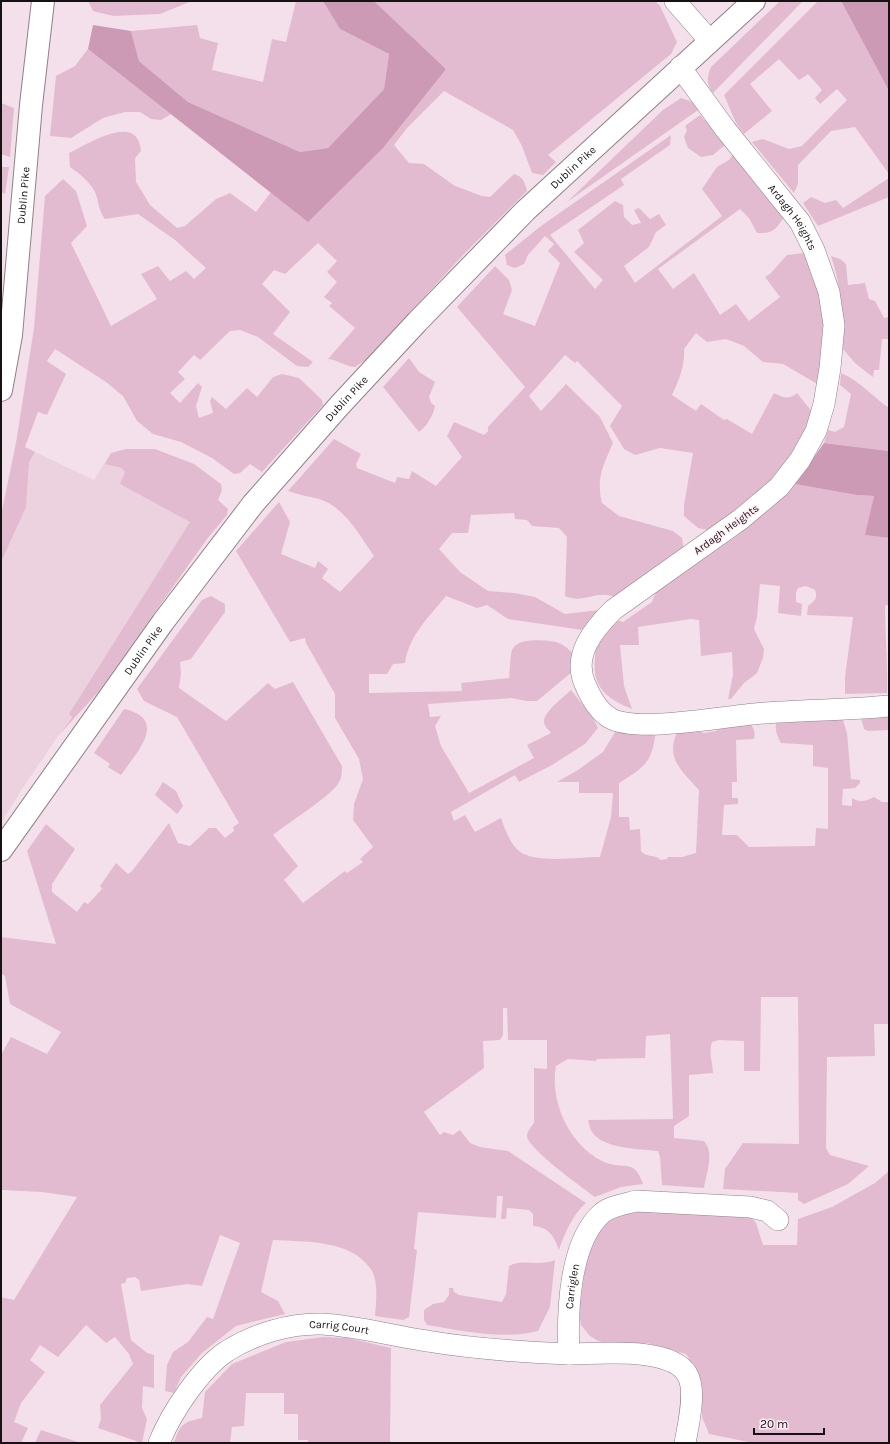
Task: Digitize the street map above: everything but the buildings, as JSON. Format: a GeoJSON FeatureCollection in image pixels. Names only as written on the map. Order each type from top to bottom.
{"type":"FeatureCollection","features":[{"type":"Feature","properties":{"kind":"street","name":"Dublin Pike"},"geometry":{"type":"LineString","coordinates":[[1,390],[11,335],[31,105],[43,1]]}},
{"type":"Feature","properties":{"kind":"street"},"geometry":{"type":"LineString","coordinates":[[675,1],[710,41]]}},
{"type":"Feature","properties":{"kind":"street","name":"Dublin Pike"},"geometry":{"type":"LineString","coordinates":[[1,850],[163,622],[253,504],[412,328],[525,211],[680,67],[754,1]]}},
{"type":"Feature","properties":{"kind":"street","name":"Ardagh Heights"},"geometry":{"type":"LineString","coordinates":[[680,67],[726,130],[788,205],[800,222],[814,250],[829,292],[834,325],[824,404],[816,431],[800,460],[779,487],[741,519],[613,610],[599,624],[586,643],[582,664],[582,677],[597,705],[609,717],[628,724],[664,724],[763,713],[889,706]]}},
{"type":"Feature","properties":{"kind":"street","name":"Carriglen"},"geometry":{"type":"LineString","coordinates":[[568,1354],[568,1326],[574,1267],[591,1225],[603,1212],[620,1205],[636,1201],[710,1204],[750,1207],[766,1211],[778,1220]]}},
{"type":"Feature","properties":{"kind":"street","name":"Carrig Court"},"geometry":{"type":"LineString","coordinates":[[159,1443],[186,1396],[205,1371],[216,1361],[226,1352],[252,1338],[286,1328],[321,1324],[355,1327],[411,1339],[470,1348],[568,1354]]}},
{"type":"Feature","properties":{"kind":"street"},"geometry":{"type":"LineString","coordinates":[[568,1354],[637,1353],[658,1356],[678,1364],[688,1374],[691,1389],[690,1418],[685,1443]]}},
{"type":"Feature","properties":{"kind":"shaded area"},"geometry":{"type":"Polygon","coordinates":[[[88,1],[192,1],[160,14],[113,16],[93,11],[88,1]]]}},
{"type":"Feature","properties":{"kind":"shaded area"},"geometry":{"type":"Polygon","coordinates":[[[296,1],[324,2],[340,29],[389,54],[384,89],[328,148],[300,152],[188,102],[139,61],[131,31],[197,25],[200,38],[218,43],[212,70],[263,82],[272,39],[286,42],[296,1]]]}},
{"type":"Feature","properties":{"kind":"shaded area"},"geometry":{"type":"Polygon","coordinates":[[[323,1],[374,1],[446,69],[383,148],[308,222],[88,49],[93,25],[131,31],[139,61],[188,102],[300,152],[328,148],[384,89],[389,54],[340,29],[323,1]]]}},
{"type":"Feature","properties":{"kind":"shaded area"},"geometry":{"type":"Polygon","coordinates":[[[374,1],[655,1],[660,6],[677,42],[671,54],[548,155],[556,162],[543,175],[532,173],[522,146],[513,130],[444,91],[407,128],[394,145],[409,163],[424,164],[455,186],[482,196],[490,197],[514,174],[522,178],[527,191],[464,254],[367,359],[355,367],[328,359],[355,328],[329,306],[332,303],[324,297],[337,282],[327,272],[337,261],[318,243],[285,274],[274,270],[262,284],[290,312],[273,334],[313,362],[308,367],[297,366],[258,337],[240,330],[230,331],[200,360],[194,355],[178,372],[185,379],[170,393],[180,403],[198,383],[202,387],[196,406],[199,418],[213,413],[210,401],[212,397],[226,409],[247,388],[257,397],[273,377],[282,374],[299,378],[322,400],[323,405],[262,472],[250,464],[240,473],[234,474],[212,458],[181,442],[153,434],[137,421],[123,396],[106,382],[55,349],[47,361],[66,374],[47,415],[38,412],[25,447],[35,452],[29,462],[26,507],[1,562],[1,516],[16,443],[34,328],[45,196],[63,179],[76,191],[87,226],[71,243],[111,326],[157,299],[141,274],[158,266],[170,281],[186,271],[194,279],[206,268],[175,240],[138,214],[105,219],[101,212],[93,188],[84,178],[70,167],[69,153],[99,138],[111,134],[122,132],[131,133],[138,139],[141,151],[135,158],[136,182],[150,205],[177,228],[185,226],[216,199],[230,193],[256,212],[271,192],[286,203],[446,69],[374,1]]]}},
{"type":"Feature","properties":{"kind":"shaded area"},"geometry":{"type":"Polygon","coordinates":[[[780,1],[803,1],[713,93],[709,87],[708,80],[711,67],[780,1]]]}},
{"type":"Feature","properties":{"kind":"shaded area"},"geometry":{"type":"Polygon","coordinates":[[[818,1],[841,1],[889,91],[889,174],[855,127],[831,131],[798,165],[798,184],[794,193],[752,142],[763,139],[789,149],[802,146],[847,100],[837,89],[820,104],[815,98],[822,90],[808,74],[799,80],[779,59],[750,84],[772,111],[744,134],[736,123],[724,95],[818,1]]]}},
{"type":"Feature","properties":{"kind":"shaded area"},"geometry":{"type":"Polygon","coordinates":[[[841,1],[889,1],[889,91],[841,1]]]}},
{"type":"Feature","properties":{"kind":"shaded area"},"geometry":{"type":"Polygon","coordinates":[[[88,49],[171,114],[161,120],[151,119],[140,112],[125,112],[103,118],[71,138],[50,136],[56,76],[75,66],[88,49]]]}},
{"type":"Feature","properties":{"kind":"shaded area"},"geometry":{"type":"Polygon","coordinates":[[[681,98],[690,101],[701,108],[567,202],[663,110],[681,98]]]}},
{"type":"Feature","properties":{"kind":"shaded area"},"geometry":{"type":"Polygon","coordinates":[[[1,103],[14,108],[10,157],[1,154],[1,103]]]}},
{"type":"Feature","properties":{"kind":"shaded area"},"geometry":{"type":"Polygon","coordinates":[[[700,115],[726,144],[713,155],[701,157],[688,148],[684,137],[687,130],[685,126],[700,115]]]}},
{"type":"Feature","properties":{"kind":"shaded area"},"geometry":{"type":"Polygon","coordinates":[[[671,135],[670,145],[621,179],[624,185],[550,235],[595,289],[603,280],[574,252],[584,243],[578,230],[615,201],[623,205],[624,217],[632,225],[641,223],[634,210],[639,208],[650,219],[659,214],[666,225],[656,232],[649,247],[624,266],[635,283],[722,216],[702,189],[717,167],[729,160],[734,153],[784,217],[779,225],[770,232],[757,233],[749,218],[740,209],[658,269],[673,289],[694,273],[720,315],[736,304],[749,321],[780,297],[765,277],[770,274],[787,255],[804,253],[812,277],[818,280],[824,330],[819,385],[783,364],[763,362],[744,346],[726,339],[707,342],[696,333],[684,349],[682,367],[672,395],[696,411],[701,404],[724,420],[727,419],[752,434],[774,393],[786,398],[797,393],[813,413],[810,423],[775,480],[712,531],[698,528],[684,516],[684,505],[693,453],[660,448],[635,455],[624,449],[610,426],[622,406],[577,361],[575,363],[565,355],[529,396],[541,411],[566,384],[600,417],[613,443],[600,479],[600,494],[602,503],[619,516],[673,531],[682,538],[684,552],[617,598],[610,595],[597,595],[578,599],[572,598],[565,596],[567,537],[559,528],[532,526],[527,520],[515,519],[514,513],[471,515],[468,533],[452,533],[439,549],[460,572],[488,591],[514,593],[535,597],[565,614],[599,610],[582,630],[508,619],[487,605],[477,608],[446,596],[415,635],[407,653],[405,663],[393,664],[387,674],[369,674],[369,693],[462,691],[461,683],[509,678],[512,650],[519,643],[525,641],[539,640],[556,642],[563,645],[570,651],[574,655],[572,672],[537,701],[526,701],[512,698],[428,704],[430,717],[441,716],[435,726],[441,746],[469,793],[534,758],[527,745],[551,733],[544,723],[544,719],[550,710],[571,690],[593,718],[598,728],[585,744],[552,765],[519,782],[515,775],[451,812],[454,821],[465,815],[475,832],[501,818],[510,840],[519,851],[526,855],[546,859],[600,857],[611,817],[613,793],[579,793],[579,782],[557,782],[578,770],[603,752],[617,729],[656,730],[650,757],[642,767],[619,783],[619,817],[629,817],[630,830],[640,829],[641,851],[645,855],[656,857],[661,860],[667,859],[668,857],[682,857],[696,853],[699,790],[680,769],[676,762],[673,747],[675,738],[679,728],[690,728],[704,733],[716,731],[729,724],[748,721],[754,729],[754,739],[736,740],[737,782],[732,782],[732,798],[738,798],[738,804],[724,805],[722,835],[737,835],[749,847],[815,846],[816,828],[828,829],[828,768],[813,766],[813,745],[781,743],[777,734],[776,725],[778,719],[834,717],[843,720],[847,733],[851,779],[860,780],[860,783],[855,788],[843,789],[842,805],[852,806],[852,798],[857,801],[863,801],[874,797],[882,802],[889,802],[889,1024],[874,1024],[875,1056],[827,1057],[826,1148],[830,1155],[869,1166],[848,1184],[804,1204],[798,1200],[798,1193],[723,1189],[725,1169],[743,1143],[799,1144],[798,997],[761,997],[760,1071],[744,1071],[744,1041],[719,1040],[712,1042],[711,1046],[713,1073],[689,1075],[689,1116],[674,1126],[674,1138],[704,1141],[707,1146],[709,1157],[704,1188],[662,1185],[660,1157],[658,1151],[632,1149],[604,1142],[597,1138],[592,1132],[588,1120],[673,1119],[670,1034],[646,1036],[645,1058],[597,1059],[596,1061],[568,1059],[556,1066],[556,1094],[565,1123],[573,1136],[594,1156],[607,1163],[629,1166],[633,1168],[640,1176],[643,1184],[621,1187],[595,1197],[556,1168],[529,1142],[527,1134],[534,1123],[534,1068],[547,1069],[547,1040],[508,1040],[507,1008],[503,1008],[503,1035],[500,1040],[483,1041],[484,1068],[424,1112],[440,1135],[444,1132],[453,1135],[460,1130],[470,1143],[480,1147],[508,1151],[586,1203],[577,1213],[570,1225],[559,1250],[555,1240],[547,1230],[533,1226],[533,1214],[529,1210],[507,1208],[506,1219],[501,1219],[503,1196],[497,1196],[496,1218],[418,1212],[414,1249],[417,1250],[409,1317],[403,1320],[375,1316],[375,1278],[370,1268],[361,1259],[350,1252],[325,1244],[273,1240],[261,1292],[278,1301],[285,1314],[236,1326],[202,1353],[181,1377],[174,1393],[165,1391],[167,1365],[173,1352],[188,1342],[207,1317],[213,1319],[240,1243],[220,1235],[202,1286],[187,1284],[141,1291],[139,1280],[135,1277],[127,1278],[125,1283],[121,1284],[131,1340],[147,1353],[154,1355],[154,1388],[143,1386],[142,1408],[147,1419],[142,1443],[98,1428],[101,1419],[100,1405],[133,1364],[129,1354],[115,1337],[106,1343],[86,1325],[58,1357],[40,1345],[30,1360],[45,1372],[21,1403],[14,1422],[28,1428],[21,1443],[1,1443],[1,1297],[14,1300],[77,1197],[42,1192],[1,1190],[1,1055],[11,1037],[47,1054],[61,1032],[10,1004],[5,976],[1,974],[1,937],[56,944],[27,851],[46,824],[75,849],[52,884],[52,892],[77,912],[84,902],[88,904],[102,889],[100,886],[116,863],[128,874],[132,871],[169,823],[178,843],[190,846],[209,828],[216,828],[225,838],[234,831],[233,827],[239,823],[177,717],[144,701],[137,689],[202,600],[211,596],[225,604],[225,612],[191,659],[180,662],[181,673],[179,688],[226,721],[268,683],[275,689],[293,682],[342,766],[340,780],[333,790],[273,835],[298,866],[284,880],[303,903],[345,871],[347,873],[363,862],[360,859],[373,847],[353,820],[354,804],[363,779],[359,759],[335,718],[335,694],[306,643],[305,638],[290,642],[236,551],[279,502],[290,522],[281,554],[315,568],[318,561],[328,569],[322,578],[340,592],[374,556],[351,523],[336,508],[319,499],[288,491],[334,439],[361,454],[356,464],[357,468],[395,483],[397,477],[409,479],[412,471],[436,486],[462,457],[447,436],[454,422],[484,435],[488,431],[488,427],[525,387],[457,307],[495,266],[509,280],[512,290],[503,314],[535,326],[560,263],[548,251],[554,244],[545,236],[528,255],[524,264],[515,268],[507,265],[505,255],[541,226],[671,135]]]}},
{"type":"Feature","properties":{"kind":"shaded area"},"geometry":{"type":"Polygon","coordinates":[[[1,167],[9,167],[5,194],[1,192],[1,167]]]}},
{"type":"Feature","properties":{"kind":"shaded area"},"geometry":{"type":"Polygon","coordinates":[[[889,178],[889,197],[818,226],[803,203],[811,197],[825,203],[836,200],[843,208],[889,178]]]}},
{"type":"Feature","properties":{"kind":"shaded area"},"geometry":{"type":"Polygon","coordinates":[[[831,256],[840,259],[846,264],[848,285],[865,283],[869,299],[875,301],[884,318],[889,317],[889,339],[882,339],[879,370],[874,370],[873,377],[856,364],[842,348],[843,325],[841,301],[831,256]]]}},
{"type":"Feature","properties":{"kind":"shaded area"},"geometry":{"type":"Polygon","coordinates":[[[409,358],[419,372],[435,382],[429,397],[431,403],[435,406],[434,410],[427,424],[419,432],[383,387],[409,358]]]}},
{"type":"Feature","properties":{"kind":"shaded area"},"geometry":{"type":"Polygon","coordinates":[[[841,373],[848,376],[889,408],[889,451],[824,443],[828,430],[835,432],[844,427],[851,394],[840,385],[841,373]]]}},
{"type":"Feature","properties":{"kind":"shaded area"},"geometry":{"type":"Polygon","coordinates":[[[16,443],[94,480],[111,453],[213,508],[22,789],[1,823],[1,516],[16,443]]]}},
{"type":"Feature","properties":{"kind":"shaded area"},"geometry":{"type":"Polygon","coordinates":[[[824,443],[889,451],[889,538],[865,535],[874,496],[856,495],[795,484],[824,443]]]}},
{"type":"Feature","properties":{"kind":"shaded area"},"geometry":{"type":"Polygon","coordinates":[[[126,449],[155,449],[194,464],[221,484],[222,490],[218,500],[228,509],[227,515],[207,539],[99,691],[59,735],[72,717],[69,714],[190,522],[120,484],[125,472],[122,468],[105,464],[111,453],[126,449]]]}},
{"type":"Feature","properties":{"kind":"shaded area"},"geometry":{"type":"Polygon","coordinates":[[[795,484],[856,495],[874,496],[866,535],[889,538],[889,604],[885,606],[887,693],[845,694],[845,677],[853,617],[807,615],[808,606],[814,601],[816,595],[815,590],[806,586],[798,588],[796,593],[796,602],[802,604],[801,616],[778,613],[780,586],[760,584],[757,617],[754,629],[764,649],[763,658],[757,673],[744,683],[731,699],[728,699],[733,675],[732,652],[701,656],[699,620],[691,619],[638,627],[639,645],[620,645],[624,686],[632,709],[616,701],[603,691],[596,678],[595,654],[599,641],[606,631],[617,620],[623,622],[652,602],[656,592],[738,535],[795,484]]]}},
{"type":"Feature","properties":{"kind":"shaded area"},"geometry":{"type":"Polygon","coordinates":[[[124,709],[137,714],[145,720],[147,728],[141,747],[121,775],[108,767],[110,764],[94,753],[124,709]]]}},
{"type":"Feature","properties":{"kind":"shaded area"},"geometry":{"type":"Polygon","coordinates":[[[889,716],[889,730],[868,731],[864,729],[861,718],[889,716]]]}},
{"type":"Feature","properties":{"kind":"shaded area"},"geometry":{"type":"Polygon","coordinates":[[[163,782],[176,791],[183,806],[177,814],[155,795],[163,782]]]}},
{"type":"Feature","properties":{"kind":"shaded area"},"geometry":{"type":"Polygon","coordinates":[[[889,1171],[889,1443],[753,1443],[709,1434],[702,1417],[702,1391],[697,1371],[686,1354],[647,1343],[616,1345],[598,1341],[590,1336],[581,1325],[579,1313],[586,1260],[597,1235],[607,1221],[627,1211],[648,1210],[750,1216],[756,1223],[763,1245],[797,1245],[798,1219],[832,1207],[875,1183],[889,1171]]]}},
{"type":"Feature","properties":{"kind":"shaded area"},"geometry":{"type":"Polygon","coordinates":[[[555,1260],[550,1307],[538,1331],[511,1335],[483,1334],[427,1325],[424,1320],[424,1310],[433,1304],[444,1302],[449,1295],[449,1288],[453,1288],[454,1292],[459,1295],[502,1302],[506,1294],[509,1266],[520,1263],[542,1263],[555,1260]]]}},
{"type":"Feature","properties":{"kind":"shaded area"},"geometry":{"type":"Polygon","coordinates":[[[323,1337],[348,1338],[391,1348],[390,1443],[308,1443],[308,1440],[298,1440],[298,1414],[284,1414],[284,1393],[246,1393],[244,1426],[232,1427],[230,1443],[174,1443],[180,1428],[183,1425],[190,1421],[202,1418],[205,1392],[232,1364],[286,1342],[323,1337]]]}},
{"type":"Feature","properties":{"kind":"shaded area"},"geometry":{"type":"Polygon","coordinates":[[[41,1430],[81,1443],[35,1443],[41,1430]]]}}]}
